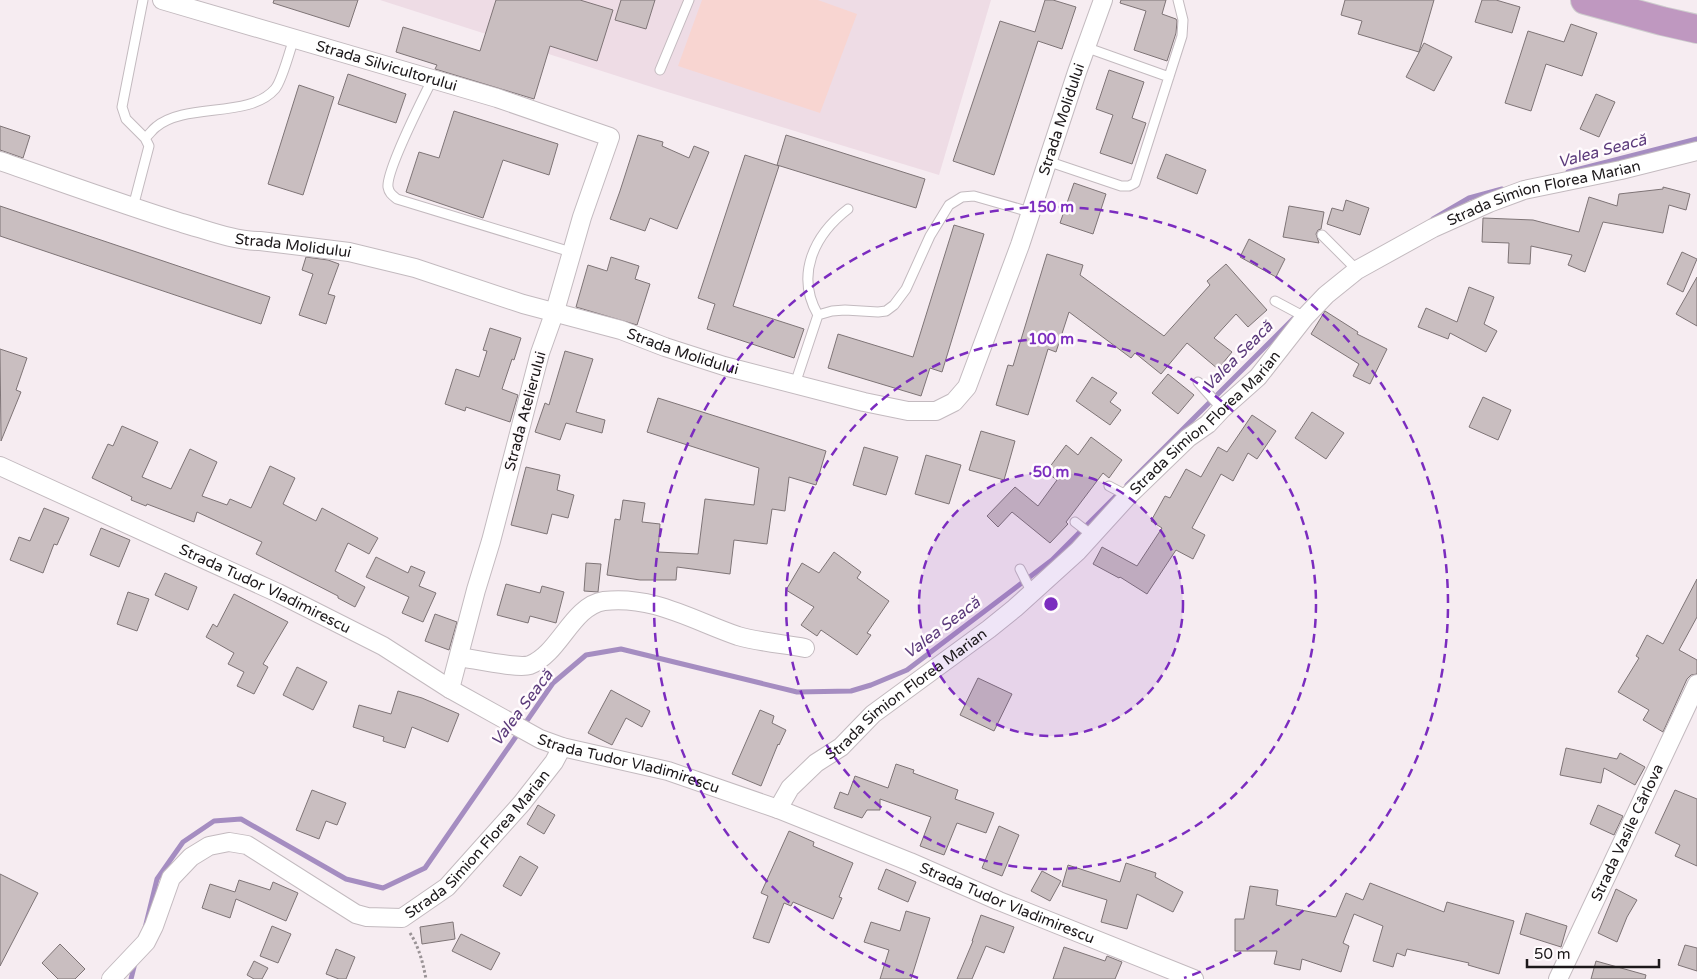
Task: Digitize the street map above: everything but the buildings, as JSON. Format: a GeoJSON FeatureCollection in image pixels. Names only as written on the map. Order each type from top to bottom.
{"type":"FeatureCollection","features":[{"type":"Feature","properties":{"kind":"highway"},"geometry":{"type":"LineString","coordinates":[[1585,0],[1697,29]]}},
{"type":"Feature","properties":{"kind":"street","name":"Strada Silvicultorului"},"geometry":{"type":"LineString","coordinates":[[162,0],[496,98],[610,137]]}},
{"type":"Feature","properties":{"kind":"street","name":"Strada Molidului"},"geometry":{"type":"LineString","coordinates":[[0,161],[201,229],[247,241],[349,252],[415,268],[523,304],[621,330],[664,347],[724,366],[908,411],[936,411],[954,402],[967,387],[1020,245],[1085,47],[1103,0]]}},
{"type":"Feature","properties":{"kind":"street","name":"Strada Atelierului"},"geometry":{"type":"LineString","coordinates":[[450,689],[540,353],[555,311],[571,252],[610,137]]}},
{"type":"Feature","properties":{"kind":"street","name":"Strada Simion Florea Marian"},"geometry":{"type":"LineString","coordinates":[[778,809],[790,788],[816,763],[841,747],[872,714],[989,629],[1029,590],[1093,536],[1128,496],[1188,438],[1208,424],[1219,406],[1258,377],[1305,317],[1352,266],[1489,203],[1524,190],[1621,170],[1697,151]]}},
{"type":"Feature","properties":{"kind":"street","name":"Strada Tudor Vladimirescu"},"geometry":{"type":"LineString","coordinates":[[0,466],[278,593],[383,646],[450,689],[540,739],[562,747],[668,771],[778,809],[1194,979]]}},
{"type":"Feature","properties":{"kind":"street"},"geometry":{"type":"LineString","coordinates":[[459,657],[529,665],[544,656],[590,606],[603,601],[650,604],[680,612],[739,636],[805,648]]}},
{"type":"Feature","properties":{"kind":"street","name":"Strada Vasile Cârlova"},"geometry":{"type":"LineString","coordinates":[[1558,979],[1697,684]]}},
{"type":"Feature","properties":{"kind":"street","name":"Strada Simion Florea Marian"},"geometry":{"type":"LineString","coordinates":[[111,979],[146,942],[154,926],[171,878],[191,857],[209,846],[229,842],[248,845],[356,914],[367,917],[402,918],[447,887],[522,803],[554,762],[562,747]]}},
{"type":"Feature","properties":{"kind":"lane"},"geometry":{"type":"LineString","coordinates":[[133,207],[149,146],[145,138],[126,119],[122,108],[143,0]]}},
{"type":"Feature","properties":{"kind":"lane"},"geometry":{"type":"LineString","coordinates":[[660,70],[689,0]]}},
{"type":"Feature","properties":{"kind":"lane"},"geometry":{"type":"LineString","coordinates":[[1048,161],[1121,186],[1135,183],[1182,36],[1183,20],[1178,0]]}},
{"type":"Feature","properties":{"kind":"lane"},"geometry":{"type":"LineString","coordinates":[[145,138],[157,126],[175,118],[243,106],[264,98],[276,88],[294,38]]}},
{"type":"Feature","properties":{"kind":"lane"},"geometry":{"type":"LineString","coordinates":[[1085,47],[1169,77]]}},
{"type":"Feature","properties":{"kind":"lane"},"geometry":{"type":"LineString","coordinates":[[432,80],[395,160],[388,185],[390,193],[396,199],[571,252]]}},
{"type":"Feature","properties":{"kind":"lane"},"geometry":{"type":"LineString","coordinates":[[818,315],[832,311],[886,311],[906,289],[930,236],[949,204],[962,197],[974,196],[1030,212]]}},
{"type":"Feature","properties":{"kind":"lane"},"geometry":{"type":"LineString","coordinates":[[795,384],[818,315],[811,302],[808,283],[809,262],[824,231],[848,209]]}},
{"type":"Feature","properties":{"kind":"lane"},"geometry":{"type":"LineString","coordinates":[[1322,235],[1352,266]]}},
{"type":"Feature","properties":{"kind":"lane"},"geometry":{"type":"LineString","coordinates":[[1275,301],[1305,317]]}},
{"type":"Feature","properties":{"kind":"lane"},"geometry":{"type":"LineString","coordinates":[[1198,382],[1219,406]]}},
{"type":"Feature","properties":{"kind":"lane"},"geometry":{"type":"LineString","coordinates":[[1109,486],[1128,496]]}},
{"type":"Feature","properties":{"kind":"lane"},"geometry":{"type":"LineString","coordinates":[[1075,522],[1093,536]]}},
{"type":"Feature","properties":{"kind":"lane"},"geometry":{"type":"LineString","coordinates":[[1020,569],[1029,590]]}},
{"type":"Feature","properties":{"kind":"path"},"geometry":{"type":"LineString","coordinates":[[402,918],[415,941],[426,979]]}},
{"type":"Feature","properties":{"kind":"shaded area"},"geometry":{"type":"Polygon","coordinates":[[[380,0],[991,0],[939,175],[661,90],[380,0]]]}},
{"type":"Feature","properties":{"kind":"shaded area"},"geometry":{"type":"Polygon","coordinates":[[[702,0],[818,0],[857,14],[820,113],[678,66],[702,0]]]}},
{"type":"Feature","properties":{"kind":"waterway","name":"Valea Seacă"},"geometry":{"type":"LineString","coordinates":[[1568,172],[1697,139]]}},
{"type":"Feature","properties":{"kind":"waterway","name":"Valea Seacă"},"geometry":{"type":"LineString","coordinates":[[1433,219],[1469,198],[1502,189]]}},
{"type":"Feature","properties":{"kind":"waterway","name":"Valea Seacă"},"geometry":{"type":"LineString","coordinates":[[1127,485],[1294,318]]}},
{"type":"Feature","properties":{"kind":"waterway","name":"Valea Seacă"},"geometry":{"type":"LineString","coordinates":[[145,928],[157,879],[183,842],[214,821],[241,819],[346,879],[383,888],[425,868],[553,683],[586,655],[621,649],[797,692],[851,691],[907,670],[1052,560],[1121,491]]}},
{"type":"Feature","properties":{"kind":"waterway","name":"Valea Seacă"},"geometry":{"type":"LineString","coordinates":[[131,979],[135,963]]}}]}
